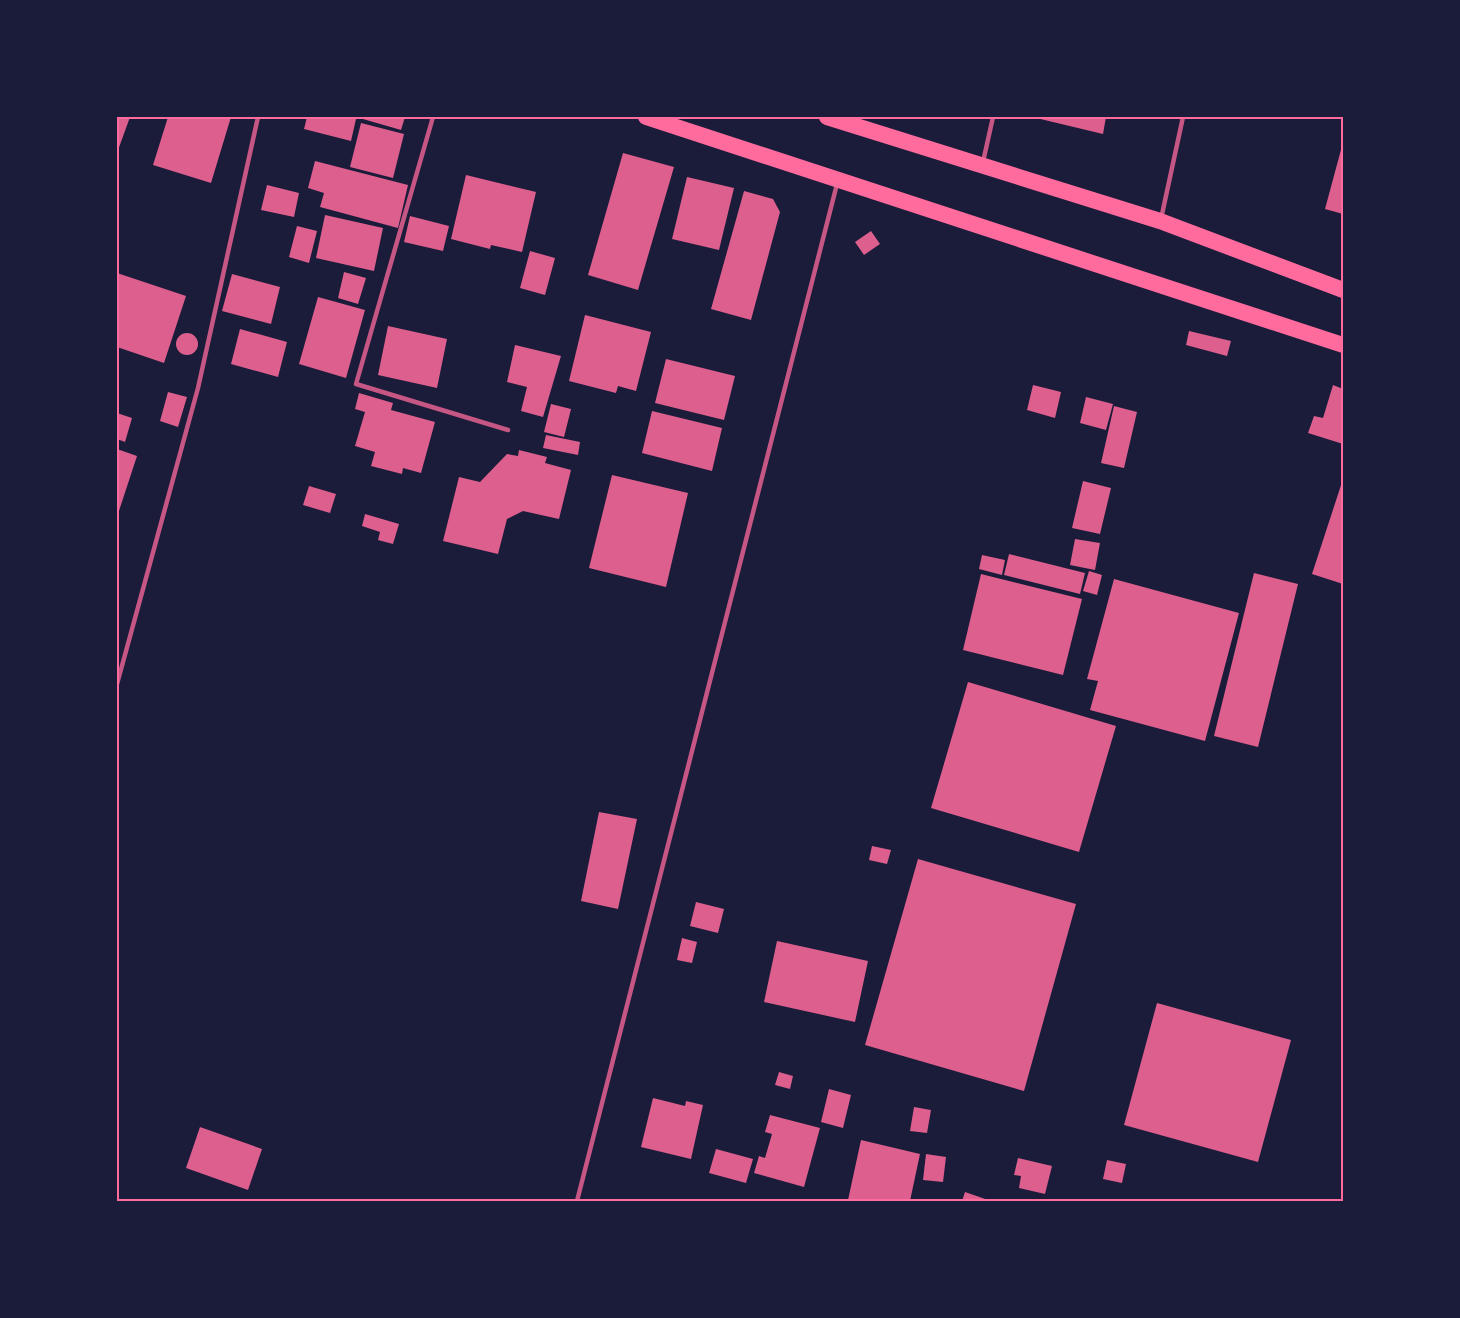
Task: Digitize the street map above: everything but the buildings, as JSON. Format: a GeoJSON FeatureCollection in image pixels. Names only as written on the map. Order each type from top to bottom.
{"type":"FeatureCollection","features":[{"type":"Feature","properties":{"kind":"highway"},"geometry":{"type":"LineString","coordinates":[[646,117],[838,182],[1343,345]]}},
{"type":"Feature","properties":{"kind":"highway"},"geometry":{"type":"LineString","coordinates":[[827,117],[981,167],[1160,221],[1343,290]]}},
{"type":"Feature","properties":{"kind":"lane"},"geometry":{"type":"LineString","coordinates":[[117,684],[198,388],[258,117]]}},
{"type":"Feature","properties":{"kind":"lane"},"geometry":{"type":"LineString","coordinates":[[433,117],[356,384],[508,430]]}},
{"type":"Feature","properties":{"kind":"lane"},"geometry":{"type":"LineString","coordinates":[[981,167],[993,117]]}},
{"type":"Feature","properties":{"kind":"lane"},"geometry":{"type":"LineString","coordinates":[[1160,221],[1183,117]]}},
{"type":"Feature","properties":{"kind":"lane"},"geometry":{"type":"LineString","coordinates":[[577,1201],[838,182]]}}]}
